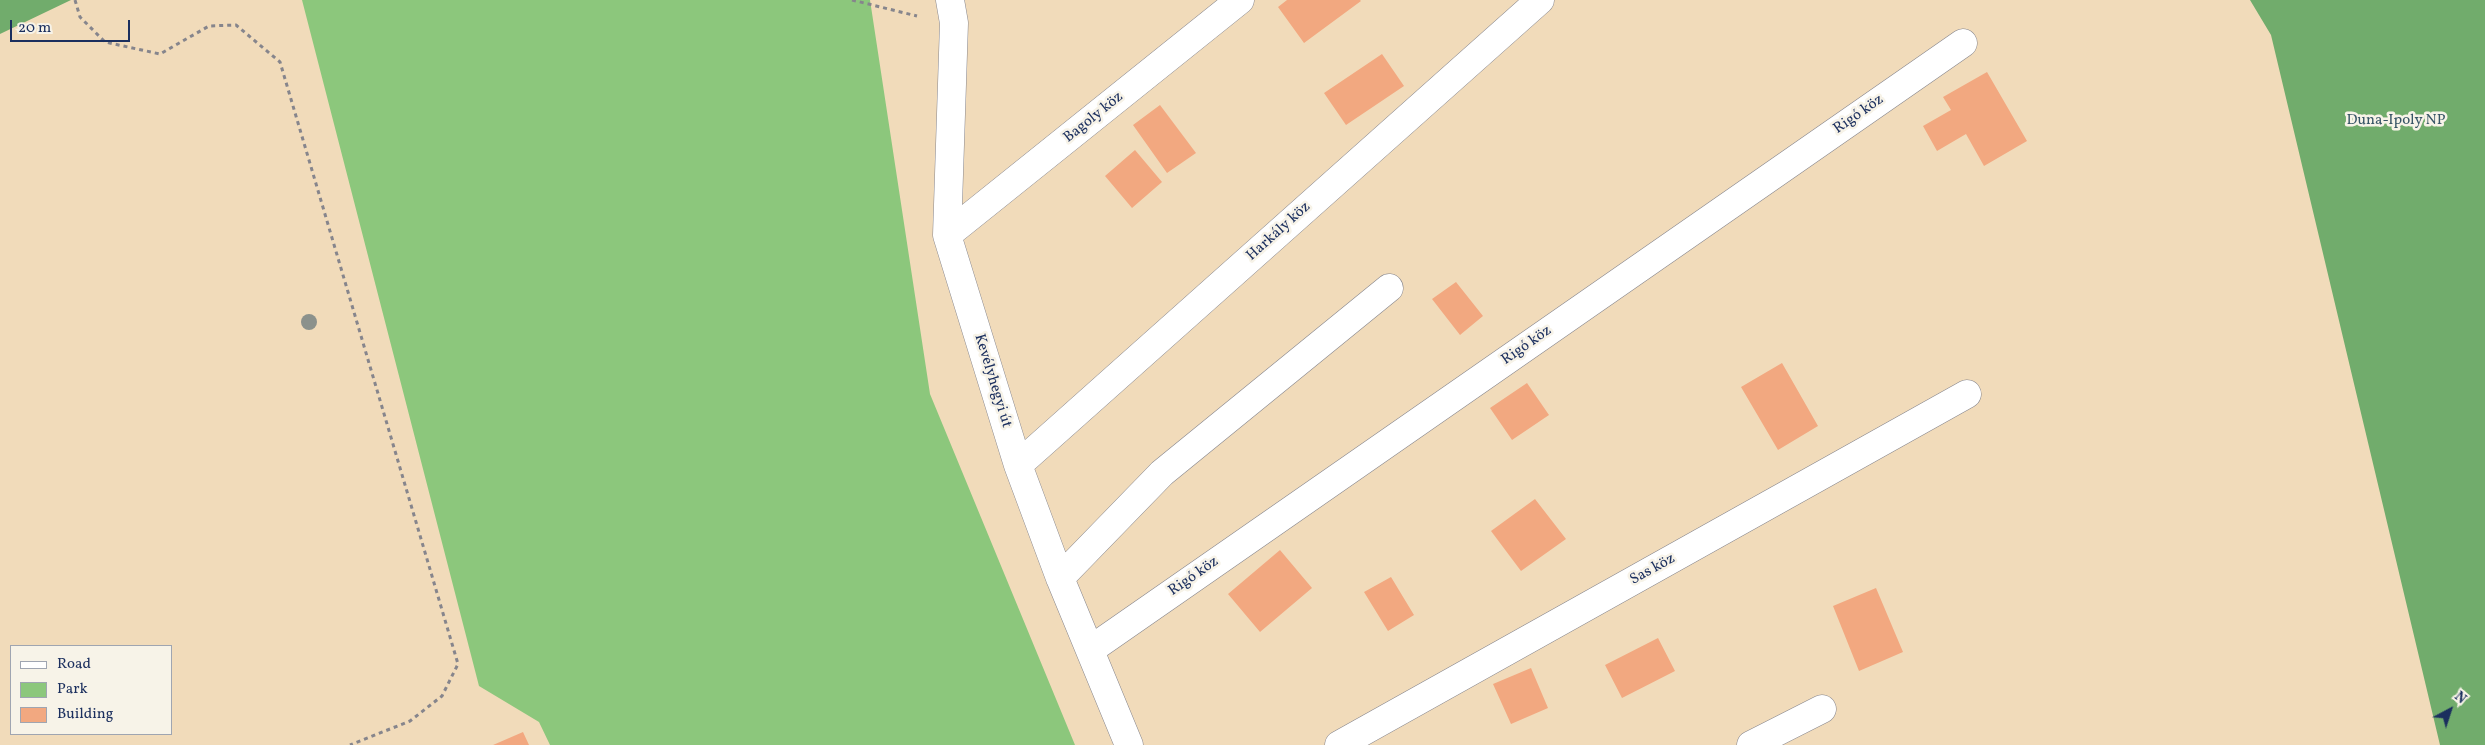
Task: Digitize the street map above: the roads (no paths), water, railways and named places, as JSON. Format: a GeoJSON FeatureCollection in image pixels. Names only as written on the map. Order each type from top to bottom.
{"type":"FeatureCollection","features":[{"type":"Feature","properties":{"kind":"street","name":"Bagoly köz"},"geometry":{"type":"LineString","coordinates":[[947,235],[1240,0]]}},
{"type":"Feature","properties":{"kind":"street","name":"Harkály köz"},"geometry":{"type":"LineString","coordinates":[[1018,465],[1540,0]]}},
{"type":"Feature","properties":{"kind":"street","name":"Kevélyhegyi út"},"geometry":{"type":"LineString","coordinates":[[952,12],[947,235],[1018,465],[1060,578],[1129,745]]}},
{"type":"Feature","properties":{"kind":"street","name":"Rigó köz"},"geometry":{"type":"LineString","coordinates":[[1090,650],[1963,43]]}},
{"type":"Feature","properties":{"kind":"street"},"geometry":{"type":"LineString","coordinates":[[1060,578],[1162,473],[1389,288]]}},
{"type":"Feature","properties":{"kind":"street","name":"Sas köz"},"geometry":{"type":"LineString","coordinates":[[1339,745],[1967,394]]}},
{"type":"Feature","properties":{"kind":"street"},"geometry":{"type":"LineString","coordinates":[[1751,745],[1822,709]]}},
{"type":"Feature","properties":{"kind":"park label","name":"Duna-Ipoly NP"},"geometry":{"type":"Point","coordinates":[2396,121]}}]}
